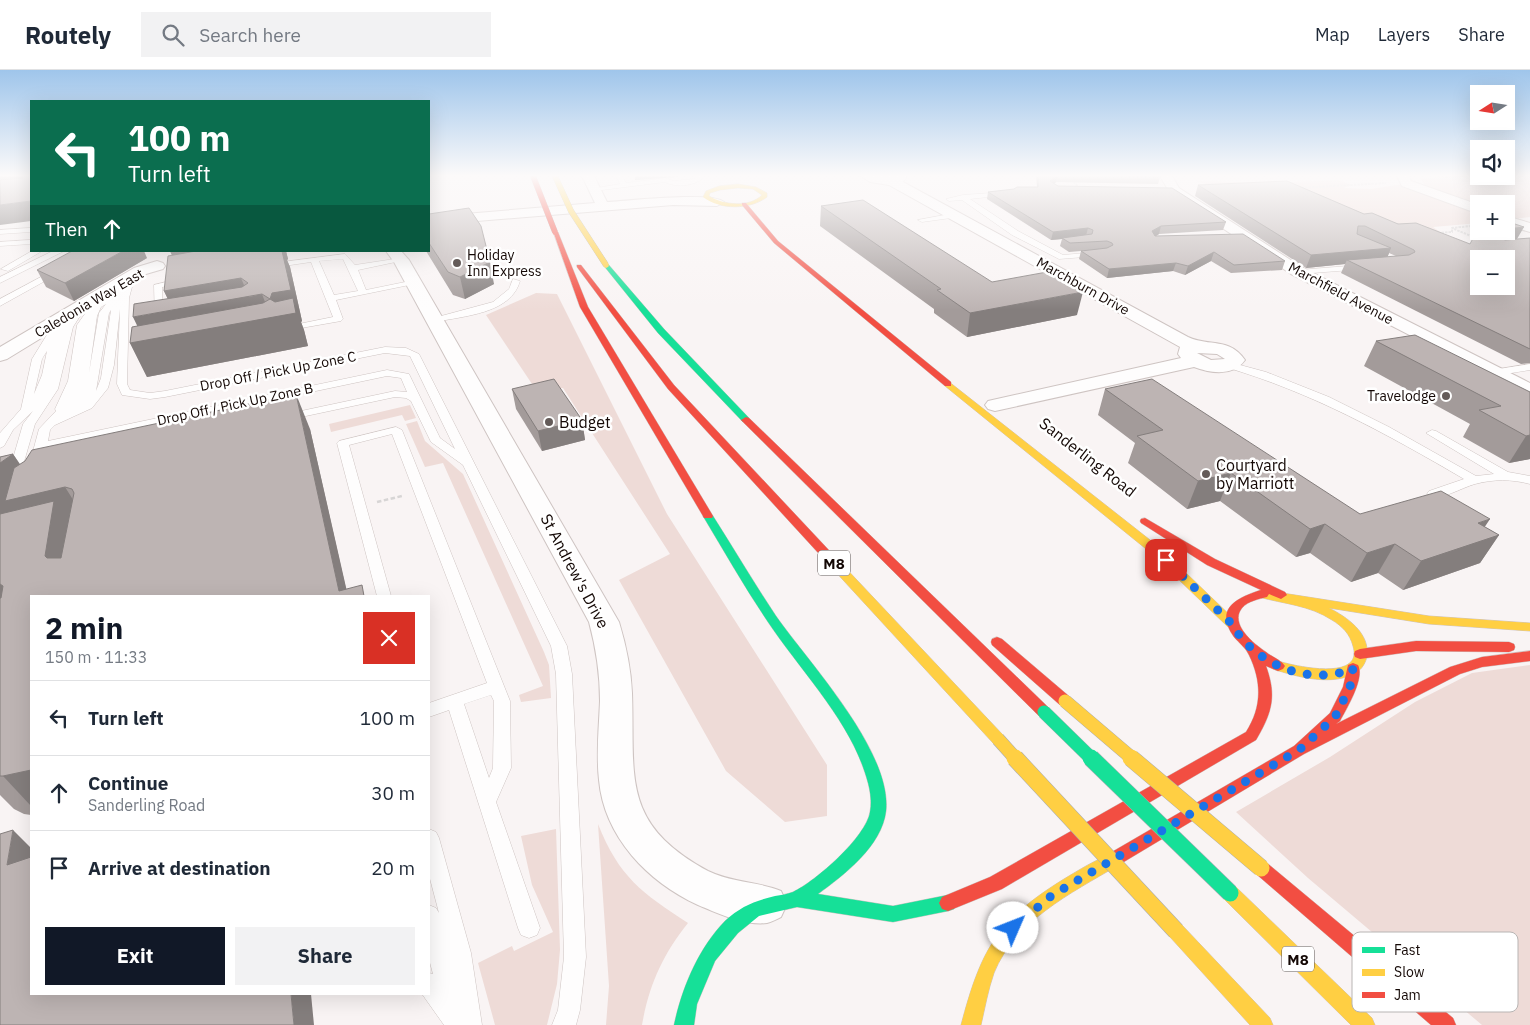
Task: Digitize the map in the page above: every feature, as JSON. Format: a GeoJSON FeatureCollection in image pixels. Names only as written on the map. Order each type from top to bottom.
{"type":"FeatureCollection","features":[{"type":"Feature","properties":{"kind":"main road","name":"M8"},"geometry":{"type":"LineString","coordinates":[[551,221],[555,232],[605,304],[671,386],[1263,1025]]}},
{"type":"Feature","properties":{"kind":"main road","name":"M8"},"geometry":{"type":"LineString","coordinates":[[577,221],[588,239],[631,298],[670,342],[798,473],[1352,1011]]}},
{"type":"Feature","properties":{"kind":"main road","name":"Sanderling Road"},"geometry":{"type":"LineString","coordinates":[[758,221],[776,242],[885,330],[918,360],[1155,550],[1232,624],[1240,638],[1254,651]]}},
{"type":"Feature","properties":{"kind":"main road"},"geometry":{"type":"LineString","coordinates":[[555,232],[584,306],[772,618],[842,719],[868,760],[876,777],[880,795],[877,814],[862,843],[830,875],[797,899]]}},
{"type":"Feature","properties":{"kind":"main road","name":"Sanderling Road"},"geometry":{"type":"LineString","coordinates":[[885,330],[933,356]]}},
{"type":"Feature","properties":{"kind":"main road"},"geometry":{"type":"LineString","coordinates":[[798,473],[946,599]]}},
{"type":"Feature","properties":{"kind":"main road","name":"Sanderling Road"},"geometry":{"type":"LineString","coordinates":[[1133,512],[1172,540],[1211,562],[1281,595]]}},
{"type":"Feature","properties":{"kind":"main road"},"geometry":{"type":"LineString","coordinates":[[1232,624],[1232,613],[1237,603],[1263,594],[1281,595],[1429,620],[1530,628]]}},
{"type":"Feature","properties":{"kind":"main road"},"geometry":{"type":"LineString","coordinates":[[1299,750],[1335,717],[1350,687],[1353,668],[1360,658],[1359,644],[1350,630],[1331,614],[1300,599]]}},
{"type":"Feature","properties":{"kind":"main road"},"geometry":{"type":"LineString","coordinates":[[991,637],[1352,945]]}},
{"type":"Feature","properties":{"kind":"main road"},"geometry":{"type":"LineString","coordinates":[[1360,654],[1396,648],[1444,644],[1530,649]]}},
{"type":"Feature","properties":{"kind":"main road"},"geometry":{"type":"LineString","coordinates":[[684,1025],[688,1004],[709,955],[744,916],[754,909],[767,904],[797,899],[893,914],[949,903],[996,883],[1251,736],[1261,722],[1267,705],[1268,688],[1254,651]]}},
{"type":"Feature","properties":{"kind":"main road"},"geometry":{"type":"LineString","coordinates":[[1254,651],[1281,666],[1319,676],[1339,675],[1353,668]]}},
{"type":"Feature","properties":{"kind":"main road"},"geometry":{"type":"LineString","coordinates":[[971,1025],[978,994],[991,957],[1001,941],[1025,916],[1051,896],[1299,750],[1456,670],[1482,662],[1530,656]]}},
{"type":"Feature","properties":{"kind":"main road","name":"M8"},"geometry":{"type":"LineString","coordinates":[[1353,1012],[1366,1025]]}},
{"type":"Feature","properties":{"kind":"main road"},"geometry":{"type":"LineString","coordinates":[[1431,1012],[1446,1025]]}},
{"type":"Feature","properties":{"kind":"street","name":"Marchburn Drive"},"geometry":{"type":"LineString","coordinates":[[965,221],[1162,329],[1196,354]]}},
{"type":"Feature","properties":{"kind":"street","name":"Marchfield Avenue"},"geometry":{"type":"LineString","coordinates":[[1222,221],[1299,272],[1530,391]]}},
{"type":"Feature","properties":{"kind":"street"},"geometry":{"type":"LineString","coordinates":[[1515,223],[1530,228]]}},
{"type":"Feature","properties":{"kind":"street"},"geometry":{"type":"LineString","coordinates":[[1215,237],[1243,236]]}},
{"type":"Feature","properties":{"kind":"street","name":"St Andrew's Drive"},"geometry":{"type":"LineString","coordinates":[[397,255],[415,283],[604,622],[614,659],[616,682],[618,792],[629,820],[646,846],[675,872],[704,888],[734,899],[767,904]]}},
{"type":"Feature","properties":{"kind":"street","name":"Caledonia Way East"},"geometry":{"type":"LineString","coordinates":[[0,355],[90,305],[140,271],[163,264]]}},
{"type":"Feature","properties":{"kind":"street","name":"Marchburn Drive"},"geometry":{"type":"LineString","coordinates":[[998,407],[1196,354],[1211,347],[1230,354],[1235,360],[1229,365]]}},
{"type":"Feature","properties":{"kind":"lane"},"geometry":{"type":"LineString","coordinates":[[996,221],[1015,234],[1062,257],[1105,253]]}},
{"type":"Feature","properties":{"kind":"lane"},"geometry":{"type":"LineString","coordinates":[[0,232],[30,230]]}},
{"type":"Feature","properties":{"kind":"lane"},"geometry":{"type":"LineString","coordinates":[[996,237],[1015,234]]}},
{"type":"Feature","properties":{"kind":"lane"},"geometry":{"type":"LineString","coordinates":[[0,244],[30,242]]}},
{"type":"Feature","properties":{"kind":"lane"},"geometry":{"type":"LineString","coordinates":[[1038,245],[1057,243]]}},
{"type":"Feature","properties":{"kind":"lane"},"geometry":{"type":"LineString","coordinates":[[0,272],[36,252]]}},
{"type":"Feature","properties":{"kind":"lane"},"geometry":{"type":"LineString","coordinates":[[0,280],[64,252]]}},
{"type":"Feature","properties":{"kind":"lane"},"geometry":{"type":"LineString","coordinates":[[0,293],[64,252]]}},
{"type":"Feature","properties":{"kind":"lane"},"geometry":{"type":"LineString","coordinates":[[353,268],[397,255]]}},
{"type":"Feature","properties":{"kind":"lane"},"geometry":{"type":"LineString","coordinates":[[265,267],[344,256],[353,268],[363,292]]}},
{"type":"Feature","properties":{"kind":"lane"},"geometry":{"type":"LineString","coordinates":[[287,329],[338,319],[314,259]]}},
{"type":"Feature","properties":{"kind":"lane"},"geometry":{"type":"LineString","coordinates":[[6,485],[29,424],[54,389],[68,327],[90,305],[129,285],[163,264]]}},
{"type":"Feature","properties":{"kind":"lane"},"geometry":{"type":"LineString","coordinates":[[1299,272],[1375,266]]}},
{"type":"Feature","properties":{"kind":"lane"},"geometry":{"type":"LineString","coordinates":[[0,303],[68,267]]}},
{"type":"Feature","properties":{"kind":"lane"},"geometry":{"type":"LineString","coordinates":[[158,331],[158,285],[197,278]]}},
{"type":"Feature","properties":{"kind":"lane"},"geometry":{"type":"LineString","coordinates":[[1057,284],[1075,280]]}},
{"type":"Feature","properties":{"kind":"lane"},"geometry":{"type":"LineString","coordinates":[[435,319],[497,304],[509,296],[516,287],[516,281]]}},
{"type":"Feature","properties":{"kind":"lane"},"geometry":{"type":"LineString","coordinates":[[331,298],[415,283]]}},
{"type":"Feature","properties":{"kind":"lane"},"geometry":{"type":"LineString","coordinates":[[6,485],[36,476],[40,446],[45,429],[53,422],[83,411],[96,402],[104,391],[108,374],[117,301],[129,285]]}},
{"type":"Feature","properties":{"kind":"lane","name":"Drop Off / Pick Up Zone C"},"geometry":{"type":"LineString","coordinates":[[129,285],[126,298],[127,360],[122,384],[126,393],[150,396],[374,352],[406,351],[414,354],[467,464]]}},
{"type":"Feature","properties":{"kind":"lane"},"geometry":{"type":"LineString","coordinates":[[53,422],[72,382],[81,325],[90,305]]}},
{"type":"Feature","properties":{"kind":"lane"},"geometry":{"type":"LineString","coordinates":[[0,444],[6,429],[40,394],[62,321]]}},
{"type":"Feature","properties":{"kind":"lane","name":"Marchburn Drive"},"geometry":{"type":"LineString","coordinates":[[1229,365],[1272,376]]}},
{"type":"Feature","properties":{"kind":"lane"},"geometry":{"type":"LineString","coordinates":[[1492,373],[1530,367]]}},
{"type":"Feature","properties":{"kind":"lane","name":"Drop Off / Pick Up Zone B"},"geometry":{"type":"LineString","coordinates":[[40,446],[377,374],[396,373],[405,376],[415,399]]}},
{"type":"Feature","properties":{"kind":"lane"},"geometry":{"type":"LineString","coordinates":[[1272,376],[1359,413],[1474,480]]}},
{"type":"Feature","properties":{"kind":"lane"},"geometry":{"type":"LineString","coordinates":[[275,420],[395,394],[408,395],[415,399],[435,440],[467,464],[559,646],[564,674],[575,958],[569,1010],[564,1025]]}},
{"type":"Feature","properties":{"kind":"lane"},"geometry":{"type":"LineString","coordinates":[[384,595],[343,443],[396,430],[502,702],[502,768],[488,802]]}},
{"type":"Feature","properties":{"kind":"lane"},"geometry":{"type":"LineString","coordinates":[[1403,438],[1436,432],[1505,475]]}},
{"type":"Feature","properties":{"kind":"lane"},"geometry":{"type":"LineString","coordinates":[[1434,494],[1474,480],[1505,475],[1530,480]]}},
{"type":"Feature","properties":{"kind":"lane"},"geometry":{"type":"LineString","coordinates":[[430,710],[497,686]]}},
{"type":"Feature","properties":{"kind":"lane"},"geometry":{"type":"LineString","coordinates":[[454,701],[528,928]]}},
{"type":"Feature","properties":{"kind":"lane"},"geometry":{"type":"LineString","coordinates":[[430,842],[460,953],[470,1025]]}},
{"type":"Feature","properties":{"kind":"lane"},"geometry":{"type":"LineString","coordinates":[[430,919],[443,972],[464,1025]]}},
{"type":"Feature","properties":{"kind":"lane"},"geometry":{"type":"LineString","coordinates":[[430,985],[458,1025]]}},
{"type":"Feature","properties":{"kind":"path"},"geometry":{"type":"LineString","coordinates":[[1452,228],[1470,227]]}},
{"type":"Feature","properties":{"kind":"path"},"geometry":{"type":"LineString","coordinates":[[1434,234],[1452,232],[1452,228]]}},
{"type":"Feature","properties":{"kind":"path"},"geometry":{"type":"LineString","coordinates":[[1452,228],[1470,235]]}},
{"type":"Feature","properties":{"kind":"path"},"geometry":{"type":"LineString","coordinates":[[360,507],[420,491]]}},
{"type":"Feature","properties":{"kind":"shaded area"},"geometry":{"type":"Polygon","coordinates":[[[1339,221],[1470,221],[1470,224],[1433,227],[1440,232],[1395,236],[1339,221]]]}},
{"type":"Feature","properties":{"kind":"shaded area"},"geometry":{"type":"Polygon","coordinates":[[[536,293],[557,294],[667,514],[827,765],[827,816],[785,822],[726,771],[619,580],[670,554],[563,388],[538,393],[486,315],[536,293]]]}},
{"type":"Feature","properties":{"kind":"shaded area"},"geometry":{"type":"Polygon","coordinates":[[[410,405],[416,418],[405,421],[402,415],[331,432],[329,424],[410,405]]]}},
{"type":"Feature","properties":{"kind":"shaded area"},"geometry":{"type":"Polygon","coordinates":[[[417,421],[425,441],[463,474],[544,652],[549,665],[551,698],[521,702],[519,695],[543,686],[443,463],[425,467],[406,424],[417,421]]]}},
{"type":"Feature","properties":{"kind":"shaded area"},"geometry":{"type":"Polygon","coordinates":[[[1530,665],[1530,1025],[1482,1025],[1467,1012],[1518,1012],[1518,932],[1372,932],[1308,878],[1236,812],[1330,757],[1415,702],[1472,673],[1530,665]]]}},
{"type":"Feature","properties":{"kind":"shaded area"},"geometry":{"type":"Polygon","coordinates":[[[598,824],[614,858],[634,882],[657,902],[688,923],[671,946],[658,971],[642,1025],[606,1025],[609,986],[598,824]]]}},
{"type":"Feature","properties":{"kind":"shaded area"},"geometry":{"type":"Polygon","coordinates":[[[556,829],[560,950],[557,984],[547,1025],[495,1025],[478,963],[512,946],[514,951],[553,932],[532,885],[521,836],[556,829]]]}},
{"type":"Feature","properties":{"kind":"building"},"geometry":{"type":"Polygon","coordinates":[[[430,221],[477,221],[481,226],[490,262],[460,277],[448,272],[430,245],[430,221]]]}},
{"type":"Feature","properties":{"kind":"building"},"geometry":{"type":"Polygon","coordinates":[[[842,221],[895,221],[992,282],[1047,272],[1083,292],[970,313],[937,290],[941,289],[842,221]]]}},
{"type":"Feature","properties":{"kind":"building"},"geometry":{"type":"Polygon","coordinates":[[[1034,221],[1224,221],[1226,222],[1161,226],[1152,231],[1155,236],[1243,234],[1285,261],[1234,265],[1214,252],[1188,266],[1176,263],[1109,269],[1081,251],[1107,248],[1113,245],[1112,243],[1107,241],[1070,243],[1062,238],[1092,234],[1093,230],[1088,228],[1053,232],[1034,221]]]}},
{"type":"Feature","properties":{"kind":"building"},"geometry":{"type":"Polygon","coordinates":[[[1255,221],[1390,221],[1398,224],[1416,223],[1470,244],[1472,240],[1530,238],[1530,349],[1347,260],[1409,255],[1415,252],[1365,226],[1358,226],[1357,234],[1391,248],[1311,255],[1255,221]]]}},
{"type":"Feature","properties":{"kind":"building"},"geometry":{"type":"Polygon","coordinates":[[[1515,224],[1524,227],[1515,228],[1515,224]]]}},
{"type":"Feature","properties":{"kind":"building"},"geometry":{"type":"Polygon","coordinates":[[[70,252],[121,252],[65,283],[37,270],[70,252]]]}},
{"type":"Feature","properties":{"kind":"building"},"geometry":{"type":"Polygon","coordinates":[[[190,252],[282,252],[291,290],[272,293],[270,299],[262,294],[133,317],[134,304],[242,287],[248,283],[241,278],[164,291],[168,256],[190,252]]]}},
{"type":"Feature","properties":{"kind":"building"},"geometry":{"type":"Polygon","coordinates":[[[293,298],[296,313],[130,343],[132,327],[263,303],[270,299],[275,302],[293,298]]]}},
{"type":"Feature","properties":{"kind":"building"},"geometry":{"type":"Polygon","coordinates":[[[1415,335],[1530,392],[1530,435],[1526,436],[1479,410],[1501,406],[1376,341],[1415,335]]]}},
{"type":"Feature","properties":{"kind":"building"},"geometry":{"type":"Polygon","coordinates":[[[554,379],[582,420],[538,431],[512,389],[554,379]]]}},
{"type":"Feature","properties":{"kind":"building"},"geometry":{"type":"Polygon","coordinates":[[[1152,379],[1360,514],[1441,491],[1490,519],[1478,523],[1499,535],[1421,561],[1395,544],[1367,553],[1325,524],[1310,529],[1231,473],[1198,481],[1137,436],[1163,430],[1105,389],[1152,379]]]}},
{"type":"Feature","properties":{"kind":"building"},"geometry":{"type":"Polygon","coordinates":[[[296,394],[339,591],[362,585],[364,595],[30,595],[30,770],[0,776],[0,598],[3,586],[0,584],[0,514],[54,501],[45,556],[47,558],[61,558],[74,493],[72,489],[65,487],[5,501],[14,468],[25,461],[32,450],[296,394]]]}},
{"type":"Feature","properties":{"kind":"building"},"geometry":{"type":"Polygon","coordinates":[[[13,454],[0,463],[0,457],[13,454]]]}},
{"type":"Feature","properties":{"kind":"building"},"geometry":{"type":"Polygon","coordinates":[[[13,830],[7,865],[30,857],[30,995],[291,995],[294,1025],[0,1025],[0,834],[13,830]]]}},
{"type":"Feature","properties":{"kind":"traffic: fast"},"geometry":{"type":"LineString","coordinates":[[606,265],[661,331],[746,420]]}},
{"type":"Feature","properties":{"kind":"traffic: fast"},"geometry":{"type":"LineString","coordinates":[[708,516],[772,619],[821,685],[857,739],[870,766],[878,791],[878,812],[866,839],[846,862],[797,899]]}},
{"type":"Feature","properties":{"kind":"traffic: fast"},"geometry":{"type":"LineString","coordinates":[[1044,712],[1230,893]]}},
{"type":"Feature","properties":{"kind":"traffic: fast"},"geometry":{"type":"LineString","coordinates":[[684,1025],[688,1004],[709,955],[732,927],[755,909],[797,899],[893,914],[948,903]]}},
{"type":"Feature","properties":{"kind":"traffic: slow"},"geometry":{"type":"LineString","coordinates":[[577,221],[606,265]]}},
{"type":"Feature","properties":{"kind":"traffic: slow"},"geometry":{"type":"LineString","coordinates":[[948,384],[1155,550],[1232,624]]}},
{"type":"Feature","properties":{"kind":"traffic: slow"},"geometry":{"type":"LineString","coordinates":[[836,565],[998,739]]}},
{"type":"Feature","properties":{"kind":"traffic: slow"},"geometry":{"type":"LineString","coordinates":[[1263,594],[1306,603],[1322,609],[1349,626],[1357,637],[1361,650],[1359,661],[1352,669],[1341,673],[1313,674],[1278,666]]}},
{"type":"Feature","properties":{"kind":"traffic: slow"},"geometry":{"type":"LineString","coordinates":[[1301,599],[1429,620],[1530,627]]}},
{"type":"Feature","properties":{"kind":"traffic: slow"},"geometry":{"type":"LineString","coordinates":[[1065,701],[1261,868]]}},
{"type":"Feature","properties":{"kind":"traffic: slow"},"geometry":{"type":"LineString","coordinates":[[998,739],[1176,931]]}},
{"type":"Feature","properties":{"kind":"traffic: slow"},"geometry":{"type":"LineString","coordinates":[[971,1025],[980,988],[988,966],[1010,932],[1040,904],[1111,861]]}},
{"type":"Feature","properties":{"kind":"traffic: slow"},"geometry":{"type":"LineString","coordinates":[[1230,893],[1365,1025]]}},
{"type":"Feature","properties":{"kind":"traffic: slow"},"geometry":{"type":"LineString","coordinates":[[1176,931],[1263,1025]]}},
{"type":"Feature","properties":{"kind":"traffic: jam"},"geometry":{"type":"LineString","coordinates":[[551,221],[555,232]]}},
{"type":"Feature","properties":{"kind":"traffic: jam"},"geometry":{"type":"LineString","coordinates":[[758,221],[776,242],[948,384]]}},
{"type":"Feature","properties":{"kind":"traffic: jam"},"geometry":{"type":"LineString","coordinates":[[555,232],[584,307],[708,516]]}},
{"type":"Feature","properties":{"kind":"traffic: jam"},"geometry":{"type":"LineString","coordinates":[[579,266],[671,387],[836,565]]}},
{"type":"Feature","properties":{"kind":"traffic: jam"},"geometry":{"type":"LineString","coordinates":[[746,420],[1044,712]]}},
{"type":"Feature","properties":{"kind":"traffic: jam"},"geometry":{"type":"LineString","coordinates":[[1145,521],[1211,562],[1281,595]]}},
{"type":"Feature","properties":{"kind":"traffic: jam"},"geometry":{"type":"LineString","coordinates":[[1263,594],[1241,602],[1235,608],[1232,616],[1233,625],[1253,650],[1278,666]]}},
{"type":"Feature","properties":{"kind":"traffic: jam"},"geometry":{"type":"LineString","coordinates":[[997,642],[1065,701]]}},
{"type":"Feature","properties":{"kind":"traffic: jam"},"geometry":{"type":"LineString","coordinates":[[1360,654],[1416,646],[1509,647]]}},
{"type":"Feature","properties":{"kind":"traffic: jam"},"geometry":{"type":"LineString","coordinates":[[948,903],[996,883],[1251,736],[1263,714],[1266,694],[1263,674],[1254,651]]}},
{"type":"Feature","properties":{"kind":"traffic: jam"},"geometry":{"type":"LineString","coordinates":[[1299,750],[1455,670],[1482,662],[1530,656]]}},
{"type":"Feature","properties":{"kind":"traffic: jam"},"geometry":{"type":"LineString","coordinates":[[1111,861],[1299,750],[1335,717],[1350,687],[1353,668]]}},
{"type":"Feature","properties":{"kind":"traffic: jam"},"geometry":{"type":"LineString","coordinates":[[1261,868],[1352,945]]}},
{"type":"Feature","properties":{"kind":"traffic: jam"},"geometry":{"type":"LineString","coordinates":[[1431,1012],[1446,1025]]}},
{"type":"Feature","properties":{"kind":"place","name":"Holiday Inn Express"},"geometry":{"type":"Point","coordinates":[457,263]}},
{"type":"Feature","properties":{"kind":"place","name":"Travelodge"},"geometry":{"type":"Point","coordinates":[1446,396]}},
{"type":"Feature","properties":{"kind":"place","name":"Budget"},"geometry":{"type":"Point","coordinates":[549,422]}},
{"type":"Feature","properties":{"kind":"place","name":"Courtyard by Marriott"},"geometry":{"type":"Point","coordinates":[1206,474]}},
{"type":"Feature","properties":{"kind":"route"},"geometry":{"type":"LineString","coordinates":[[1013,928],[1051,896],[1227,795],[1299,750],[1335,717],[1350,687],[1353,668],[1339,675],[1319,676],[1296,672],[1273,664],[1254,651],[1240,638],[1232,624],[1166,560]]}}]}
